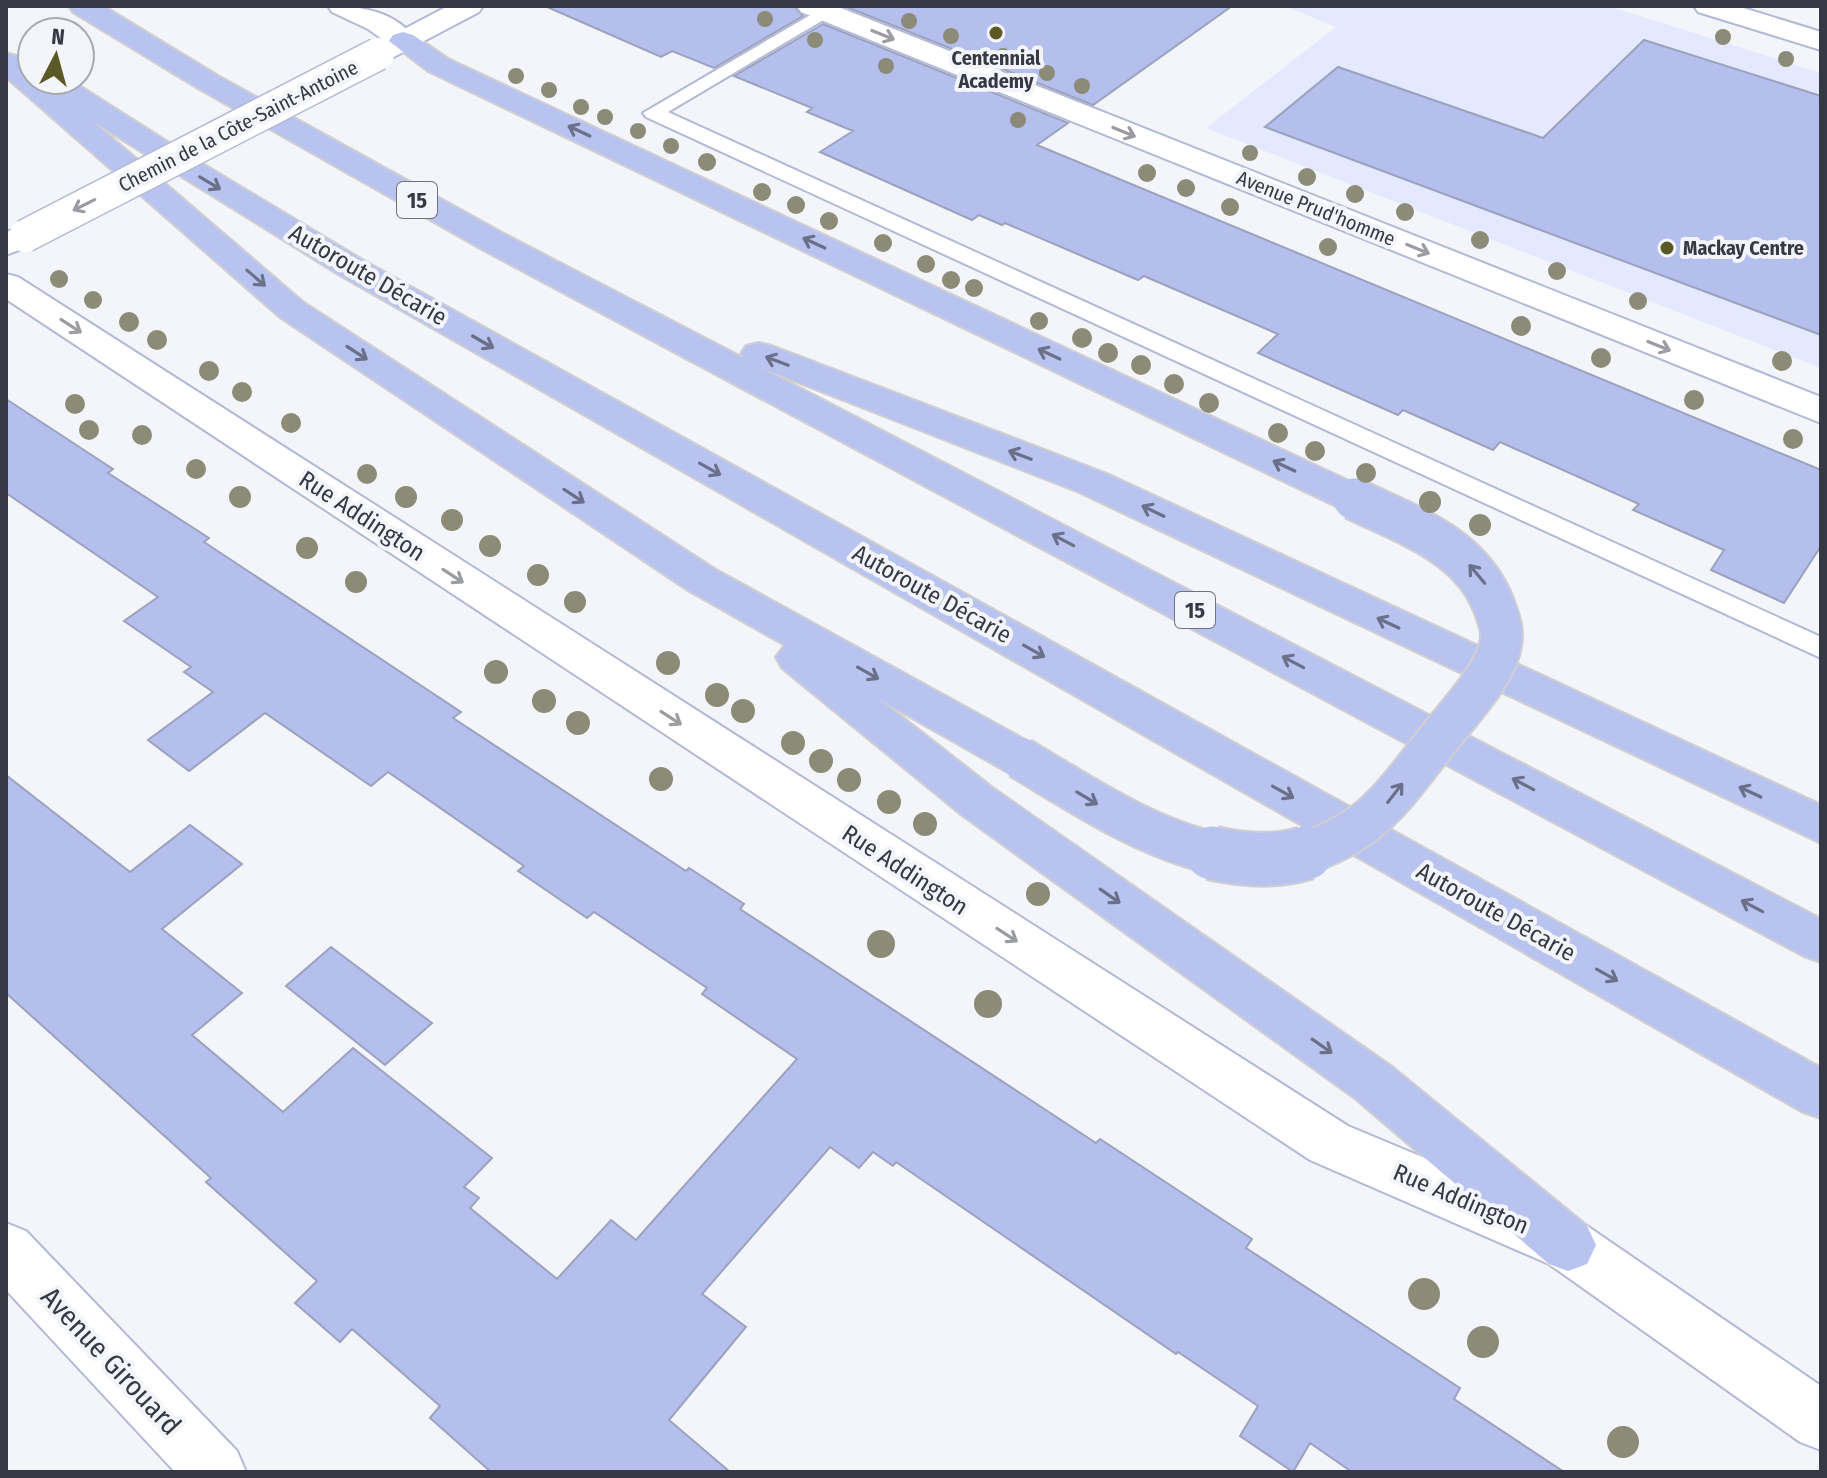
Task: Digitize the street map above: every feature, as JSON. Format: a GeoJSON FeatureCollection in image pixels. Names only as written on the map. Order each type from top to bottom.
{"type":"FeatureCollection","features":[{"type":"Feature","properties":{"kind":"highway","name":"15"},"geometry":{"type":"LineString","coordinates":[[83,6],[208,82],[567,280],[1821,942]]}},
{"type":"Feature","properties":{"kind":"highway"},"geometry":{"type":"LineString","coordinates":[[6,62],[292,310],[702,580],[1172,844],[1225,858],[1269,861],[1321,851],[1365,826],[1381,812],[1481,683],[1500,649],[1502,628],[1486,585],[1460,556],[1438,539],[438,65],[390,47]]}},
{"type":"Feature","properties":{"kind":"highway","name":"Autoroute Décarie"},"geometry":{"type":"LineString","coordinates":[[75,96],[352,268],[1821,1095]]}},
{"type":"Feature","properties":{"kind":"highway"},"geometry":{"type":"LineString","coordinates":[[567,280],[1093,483],[1821,825]]}},
{"type":"Feature","properties":{"kind":"highway"},"geometry":{"type":"LineString","coordinates":[[702,580],[978,802],[1374,1083],[1568,1245]]}},
{"type":"Feature","properties":{"kind":"street"},"geometry":{"type":"LineString","coordinates":[[342,6],[378,23],[390,47]]}},
{"type":"Feature","properties":{"kind":"street","name":"Chemin de la Côte-Saint-Antoine"},"geometry":{"type":"LineString","coordinates":[[16,240],[469,6]]}},
{"type":"Feature","properties":{"kind":"street"},"geometry":{"type":"LineString","coordinates":[[1708,6],[1821,41]]}},
{"type":"Feature","properties":{"kind":"street","name":"Avenue Prud'homme"},"geometry":{"type":"LineString","coordinates":[[818,9],[1821,411]]}},
{"type":"Feature","properties":{"kind":"street","name":"Rue Addington"},"geometry":{"type":"LineString","coordinates":[[6,284],[1329,1143],[1568,1245],[1821,1421]]}},
{"type":"Feature","properties":{"kind":"street","name":"Avenue Girouard"},"geometry":{"type":"LineString","coordinates":[[6,1250],[216,1472]]}},
{"type":"Feature","properties":{"kind":"lane"},"geometry":{"type":"LineString","coordinates":[[818,9],[653,113],[1821,648]]}},
{"type":"Feature","properties":{"kind":"shaded area","name":"Mackay Centre"},"geometry":{"type":"Polygon","coordinates":[[[1285,6],[1608,6],[1821,73],[1821,368],[1206,128],[1336,27],[1285,6]]]}},
{"type":"Feature","properties":{"kind":"building"},"geometry":{"type":"Polygon","coordinates":[[[545,6],[794,6],[803,16],[714,68],[672,51],[661,57],[545,6]]]}},
{"type":"Feature","properties":{"kind":"building"},"geometry":{"type":"Polygon","coordinates":[[[844,6],[1232,6],[1093,105],[844,6]]]}},
{"type":"Feature","properties":{"kind":"building"},"geometry":{"type":"Polygon","coordinates":[[[823,24],[1068,123],[1037,145],[1821,470],[1821,546],[1784,603],[1711,570],[1724,550],[1633,510],[1639,504],[1500,442],[1493,450],[1403,410],[1398,415],[1258,353],[1278,334],[1144,276],[1138,280],[1005,223],[1002,225],[979,215],[972,220],[820,152],[853,131],[807,112],[812,108],[734,76],[823,24]]]}},
{"type":"Feature","properties":{"kind":"building","name":"Mackay Centre"},"geometry":{"type":"Polygon","coordinates":[[[1644,40],[1821,96],[1821,335],[1265,127],[1338,67],[1543,138],[1644,40]]]}},
{"type":"Feature","properties":{"kind":"building"},"geometry":{"type":"Polygon","coordinates":[[[6,399],[113,469],[108,473],[209,538],[204,542],[461,712],[453,718],[686,871],[689,868],[744,904],[740,909],[1096,1143],[1100,1139],[1252,1239],[1246,1248],[1460,1388],[1454,1399],[1564,1472],[1352,1472],[1310,1443],[1293,1472],[1240,1436],[1258,1406],[1178,1352],[1176,1354],[896,1162],[893,1166],[873,1152],[859,1168],[830,1147],[702,1294],[746,1327],[669,1420],[730,1472],[491,1472],[430,1418],[440,1406],[352,1329],[340,1342],[295,1303],[317,1281],[206,1182],[211,1178],[6,993],[6,775],[130,872],[190,825],[242,864],[162,929],[242,993],[192,1035],[283,1112],[353,1048],[492,1158],[464,1187],[479,1198],[470,1208],[557,1279],[611,1220],[636,1240],[797,1059],[702,994],[707,988],[594,912],[587,918],[518,871],[524,866],[388,772],[371,786],[265,713],[189,771],[148,740],[213,692],[184,672],[191,667],[124,621],[158,597],[6,493],[6,399]]]}},
{"type":"Feature","properties":{"kind":"building"},"geometry":{"type":"Polygon","coordinates":[[[331,947],[432,1023],[385,1065],[286,986],[331,947]]]}},
{"type":"Feature","properties":{"kind":"place","name":"Centennial Academy"},"geometry":{"type":"Point","coordinates":[996,33]}},
{"type":"Feature","properties":{"kind":"place","name":"Mackay Centre"},"geometry":{"type":"Point","coordinates":[1667,248]}}]}
